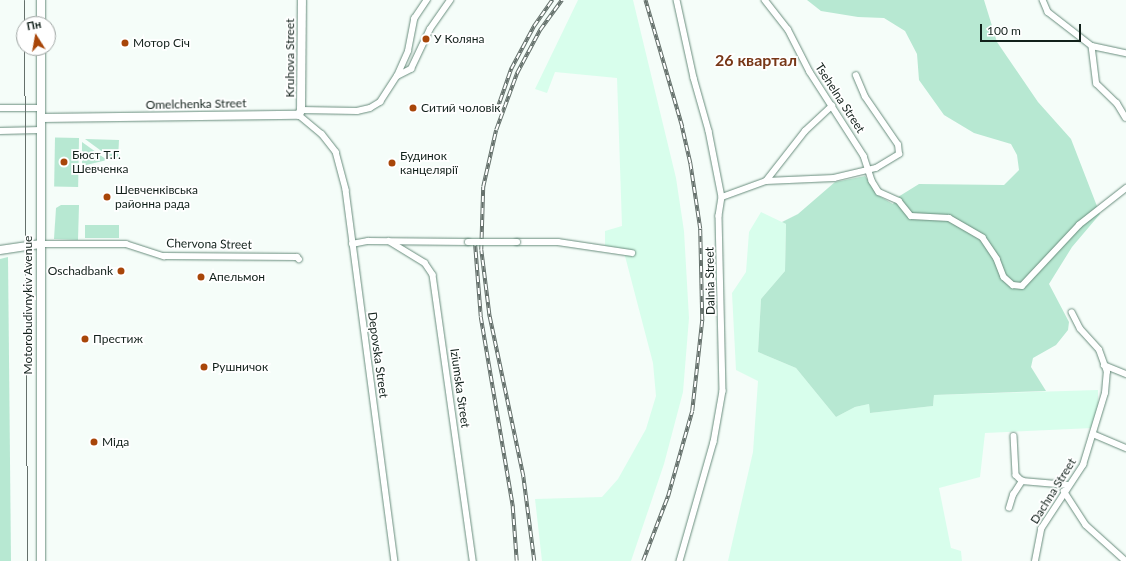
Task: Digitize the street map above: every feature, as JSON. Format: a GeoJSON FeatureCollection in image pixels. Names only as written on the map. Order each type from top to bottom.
{"type":"FeatureCollection","features":[{"type":"Feature","properties":{"kind":"street"},"geometry":{"type":"LineString","coordinates":[[41,0],[41,16]]}},
{"type":"Feature","properties":{"kind":"street","name":"Kruhova Street"},"geometry":{"type":"LineString","coordinates":[[300,112],[302,0]]}},
{"type":"Feature","properties":{"kind":"street"},"geometry":{"type":"LineString","coordinates":[[300,112],[357,111],[370,108],[380,102],[397,76],[406,55],[414,19],[427,0]]}},
{"type":"Feature","properties":{"kind":"street"},"geometry":{"type":"LineString","coordinates":[[397,76],[411,70],[430,29],[450,0]]}},
{"type":"Feature","properties":{"kind":"street","name":"Dalnia Street"},"geometry":{"type":"LineString","coordinates":[[677,0],[694,78],[709,131],[722,198],[719,216],[723,391],[714,442],[680,561]]}},
{"type":"Feature","properties":{"kind":"street","name":"Tsehelna Street"},"geometry":{"type":"LineString","coordinates":[[765,0],[788,28],[810,72],[864,156],[868,171],[879,192],[899,201],[911,216],[949,218],[983,238],[997,259],[1004,277],[1013,285],[1022,286],[1079,225],[1126,188]]}},
{"type":"Feature","properties":{"kind":"street"},"geometry":{"type":"LineString","coordinates":[[1043,0],[1048,12],[1092,46],[1126,53]]}},
{"type":"Feature","properties":{"kind":"street"},"geometry":{"type":"LineString","coordinates":[[1092,46],[1097,84],[1118,103],[1126,118]]}},
{"type":"Feature","properties":{"kind":"street","name":"Motorobudivnykiv Avenue"},"geometry":{"type":"LineString","coordinates":[[41,56],[41,561]]}},
{"type":"Feature","properties":{"kind":"street"},"geometry":{"type":"LineString","coordinates":[[722,198],[766,181],[834,178],[868,171],[883,165],[899,154],[900,150],[860,89],[856,76]]}},
{"type":"Feature","properties":{"kind":"street"},"geometry":{"type":"LineString","coordinates":[[766,181],[805,131],[832,106]]}},
{"type":"Feature","properties":{"kind":"street"},"geometry":{"type":"LineString","coordinates":[[0,108],[41,108]]}},
{"type":"Feature","properties":{"kind":"street","name":"Omelchenka Street"},"geometry":{"type":"LineString","coordinates":[[42,118],[300,112]]}},
{"type":"Feature","properties":{"kind":"street","name":"Depovska Street"},"geometry":{"type":"LineString","coordinates":[[300,112],[322,134],[336,152],[346,190],[395,561]]}},
{"type":"Feature","properties":{"kind":"street"},"geometry":{"type":"LineString","coordinates":[[0,131],[41,130]]}},
{"type":"Feature","properties":{"kind":"street"},"geometry":{"type":"LineString","coordinates":[[352,244],[389,241],[558,242],[632,253]]}},
{"type":"Feature","properties":{"kind":"street","name":"Iziumska Street"},"geometry":{"type":"LineString","coordinates":[[389,241],[425,263],[434,275],[473,561]]}},
{"type":"Feature","properties":{"kind":"street","name":"Chervona Street"},"geometry":{"type":"LineString","coordinates":[[0,250],[40,244],[126,244],[164,256],[297,257],[299,259]]}},
{"type":"Feature","properties":{"kind":"street"},"geometry":{"type":"LineString","coordinates":[[1072,312],[1080,329],[1098,350],[1107,372],[1106,393],[1093,434],[1126,448]]}},
{"type":"Feature","properties":{"kind":"street"},"geometry":{"type":"LineString","coordinates":[[1104,365],[1126,374]]}},
{"type":"Feature","properties":{"kind":"street","name":"Dachna Street"},"geometry":{"type":"LineString","coordinates":[[1035,561],[1041,529],[1064,491],[1083,465],[1093,434]]}},
{"type":"Feature","properties":{"kind":"street"},"geometry":{"type":"LineString","coordinates":[[1014,436],[1016,475],[1022,481],[1068,485]]}},
{"type":"Feature","properties":{"kind":"street"},"geometry":{"type":"LineString","coordinates":[[1009,508],[1013,495],[1022,481]]}},
{"type":"Feature","properties":{"kind":"street"},"geometry":{"type":"LineString","coordinates":[[1064,491],[1086,525],[1126,561]]}},
{"type":"Feature","properties":{"kind":"shaded area"},"geometry":{"type":"Polygon","coordinates":[[[578,0],[633,0],[676,178],[684,231],[689,318],[683,392],[664,464],[631,561],[542,561],[535,499],[602,497],[618,479],[646,429],[656,396],[653,363],[625,256],[619,249],[605,246],[605,231],[622,226],[617,78],[555,72],[547,93],[535,89],[578,0]]]}},
{"type":"Feature","properties":{"kind":"shaded area"},"geometry":{"type":"Polygon","coordinates":[[[807,0],[984,0],[997,42],[1038,102],[1071,139],[1100,214],[1072,247],[1049,284],[1069,322],[1068,330],[1056,345],[1033,358],[1031,367],[1046,391],[934,395],[933,406],[870,413],[869,404],[855,407],[836,417],[796,368],[758,352],[761,299],[785,271],[786,224],[782,222],[798,214],[835,182],[865,176],[879,196],[893,204],[898,197],[919,184],[1004,185],[1019,170],[1017,155],[1011,144],[974,133],[944,115],[919,80],[917,54],[905,31],[884,18],[858,17],[821,11],[807,0]]]}},
{"type":"Feature","properties":{"kind":"shaded area"},"geometry":{"type":"Polygon","coordinates":[[[55,138],[79,138],[78,187],[54,187],[55,138]]]}},
{"type":"Feature","properties":{"kind":"shaded area"},"geometry":{"type":"Polygon","coordinates":[[[85,139],[119,140],[118,159],[111,158],[85,139]]]}},
{"type":"Feature","properties":{"kind":"shaded area"},"geometry":{"type":"Polygon","coordinates":[[[82,142],[107,160],[82,166],[82,142]]]}},
{"type":"Feature","properties":{"kind":"shaded area"},"geometry":{"type":"Polygon","coordinates":[[[61,205],[79,205],[78,240],[54,239],[56,208],[61,205]]]}},
{"type":"Feature","properties":{"kind":"shaded area"},"geometry":{"type":"Polygon","coordinates":[[[761,212],[786,224],[785,271],[761,299],[758,352],[796,368],[836,417],[855,407],[869,404],[870,413],[933,406],[934,395],[1098,390],[1098,409],[1093,428],[985,433],[980,477],[939,488],[951,548],[961,551],[962,561],[728,561],[753,452],[758,381],[736,370],[732,293],[746,272],[749,232],[761,212]]]}},
{"type":"Feature","properties":{"kind":"shaded area"},"geometry":{"type":"Polygon","coordinates":[[[85,225],[119,225],[119,238],[85,238],[85,225]]]}},
{"type":"Feature","properties":{"kind":"shaded area"},"geometry":{"type":"Polygon","coordinates":[[[8,257],[11,561],[0,561],[0,259],[8,257]]]}},
{"type":"Feature","properties":{"kind":"tram line"},"geometry":{"type":"LineString","coordinates":[[24,0],[27,561]]}},
{"type":"Feature","properties":{"kind":"railway"},"geometry":{"type":"LineString","coordinates":[[496,112],[511,69],[534,26],[552,0]]}},
{"type":"Feature","properties":{"kind":"railway"},"geometry":{"type":"LineString","coordinates":[[534,561],[523,476],[489,314],[481,250],[483,187],[496,130],[517,73],[540,30],[562,0]]}},
{"type":"Feature","properties":{"kind":"railway"},"geometry":{"type":"LineString","coordinates":[[643,561],[668,496],[692,411],[702,320],[700,229],[690,163],[682,127],[645,0]]}},
{"type":"Feature","properties":{"kind":"railway"},"geometry":{"type":"LineString","coordinates":[[475,240],[481,317],[513,507],[517,561]]}},
{"type":"Feature","properties":{"kind":"place","name":"У Коляна"},"geometry":{"type":"Point","coordinates":[426,39]}},
{"type":"Feature","properties":{"kind":"place","name":"Мотор Січ"},"geometry":{"type":"Point","coordinates":[125,43]}},
{"type":"Feature","properties":{"kind":"place","name":"Ситий чоловік"},"geometry":{"type":"Point","coordinates":[413,108]}},
{"type":"Feature","properties":{"kind":"place","name":"Бюст Т.Г. Шевченка"},"geometry":{"type":"Point","coordinates":[64,162]}},
{"type":"Feature","properties":{"kind":"place","name":"Будинок канцелярії"},"geometry":{"type":"Point","coordinates":[392,163]}},
{"type":"Feature","properties":{"kind":"place","name":"Шевченківська районна рада"},"geometry":{"type":"Point","coordinates":[107,197]}},
{"type":"Feature","properties":{"kind":"place","name":"Oschadbank"},"geometry":{"type":"Point","coordinates":[121,271]}},
{"type":"Feature","properties":{"kind":"place","name":"Апельмон"},"geometry":{"type":"Point","coordinates":[201,277]}},
{"type":"Feature","properties":{"kind":"place","name":"Престиж"},"geometry":{"type":"Point","coordinates":[85,339]}},
{"type":"Feature","properties":{"kind":"place","name":"Рушничок"},"geometry":{"type":"Point","coordinates":[204,367]}},
{"type":"Feature","properties":{"kind":"place","name":"Міда"},"geometry":{"type":"Point","coordinates":[94,442]}},
{"type":"Feature","properties":{"kind":"district","name":"26 квартал"},"geometry":{"type":"Point","coordinates":[756,60]}}]}
